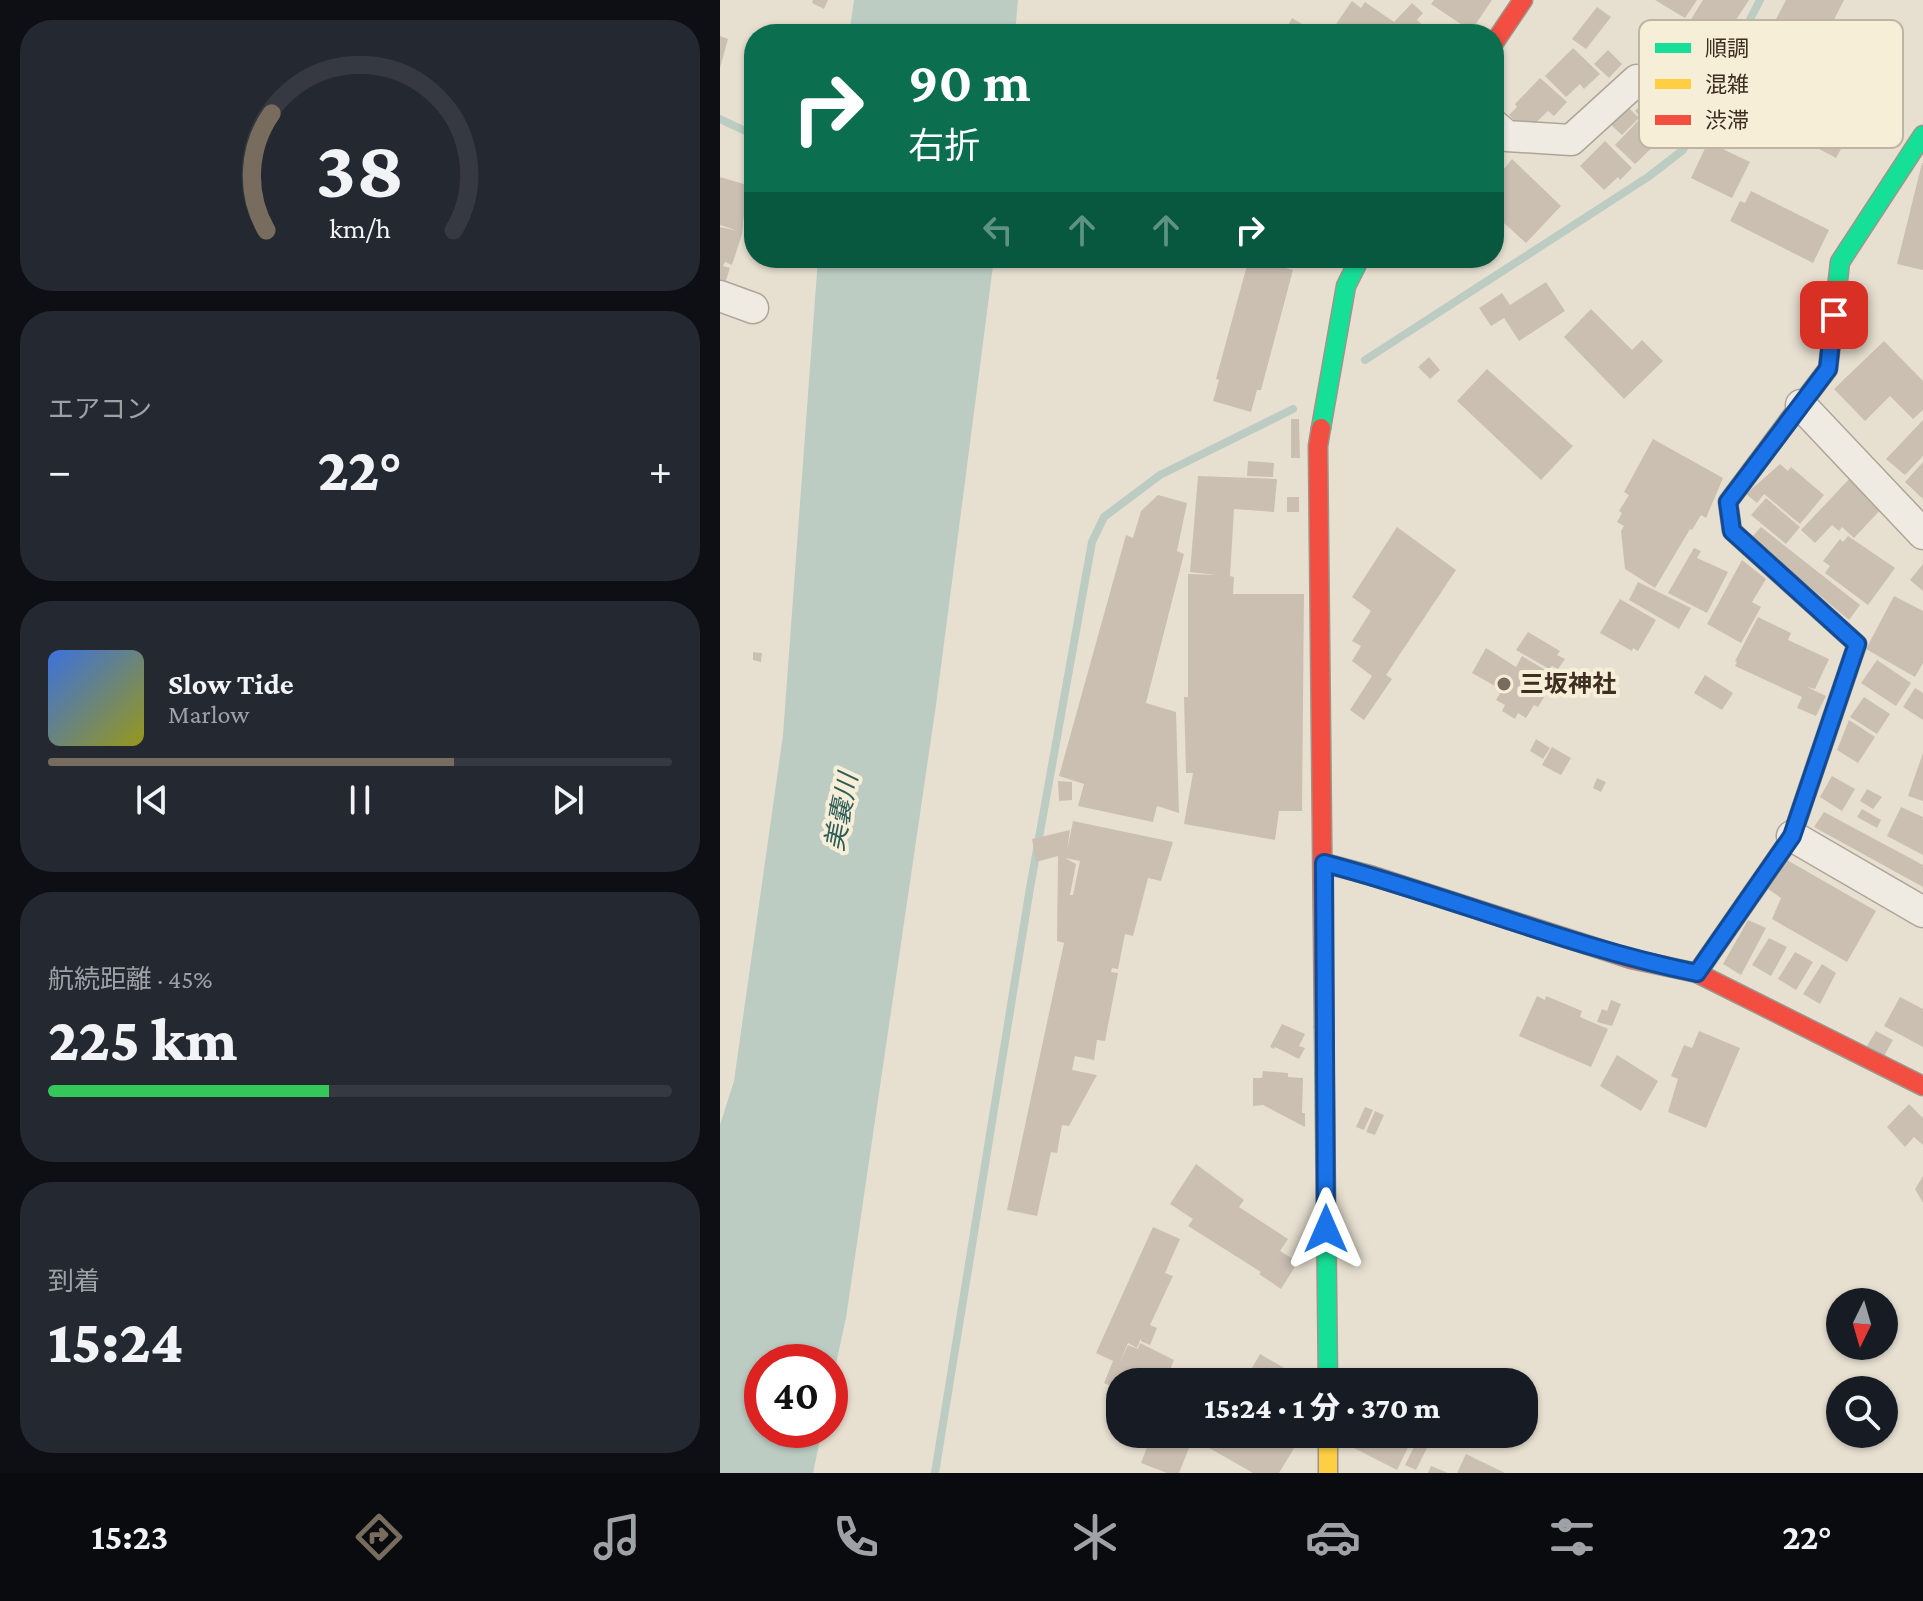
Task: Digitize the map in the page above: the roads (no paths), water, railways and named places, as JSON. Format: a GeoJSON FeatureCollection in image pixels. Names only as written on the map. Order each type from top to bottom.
{"type":"FeatureCollection","features":[{"type":"Feature","properties":{"kind":"street"},"geometry":{"type":"LineString","coordinates":[[1504,28],[1523,0]]}},
{"type":"Feature","properties":{"kind":"street"},"geometry":{"type":"LineString","coordinates":[[1504,133],[1571,140],[1637,80]]}},
{"type":"Feature","properties":{"kind":"street"},"geometry":{"type":"LineString","coordinates":[[1697,973],[1792,836],[1857,644],[1732,531],[1728,502],[1828,369],[1840,262],[1920,143]]}},
{"type":"Feature","properties":{"kind":"street"},"geometry":{"type":"LineString","coordinates":[[1328,1368],[1318,446],[1346,286],[1355,268]]}},
{"type":"Feature","properties":{"kind":"street"},"geometry":{"type":"LineString","coordinates":[[720,296],[753,308]]}},
{"type":"Feature","properties":{"kind":"street"},"geometry":{"type":"LineString","coordinates":[[1801,405],[1923,534]]}},
{"type":"Feature","properties":{"kind":"street"},"geometry":{"type":"LineString","coordinates":[[1792,836],[1923,912]]}},
{"type":"Feature","properties":{"kind":"street"},"geometry":{"type":"LineString","coordinates":[[1324,863],[1631,959],[1697,973],[1923,1086]]}},
{"type":"Feature","properties":{"kind":"street"},"geometry":{"type":"LineString","coordinates":[[1328,1448],[1328,1473]]}},
{"type":"Feature","properties":{"kind":"water"},"geometry":{"type":"Polygon","coordinates":[[[854,0],[1018,0],[1016,24],[850,24],[854,0]]]}},
{"type":"Feature","properties":{"kind":"water","name":"美嚢川"},"geometry":{"type":"Polygon","coordinates":[[[817,268],[993,268],[936,705],[840,1344],[744,1344],[744,1448],[818,1448],[813,1473],[720,1473],[720,1125],[734,1081],[783,735],[817,268]]]}},
{"type":"Feature","properties":{"kind":"waterway"},"geometry":{"type":"LineString","coordinates":[[1750,20],[1760,0]]}},
{"type":"Feature","properties":{"kind":"waterway"},"geometry":{"type":"LineString","coordinates":[[720,119],[744,130]]}},
{"type":"Feature","properties":{"kind":"waterway"},"geometry":{"type":"LineString","coordinates":[[1365,360],[1648,177],[1684,148]]}},
{"type":"Feature","properties":{"kind":"waterway"},"geometry":{"type":"LineString","coordinates":[[935,1473],[1030,888],[1092,542],[1104,517],[1160,475],[1293,409]]}},
{"type":"Feature","properties":{"kind":"place","name":"三坂神社"},"geometry":{"type":"Point","coordinates":[1504,684]}}]}
